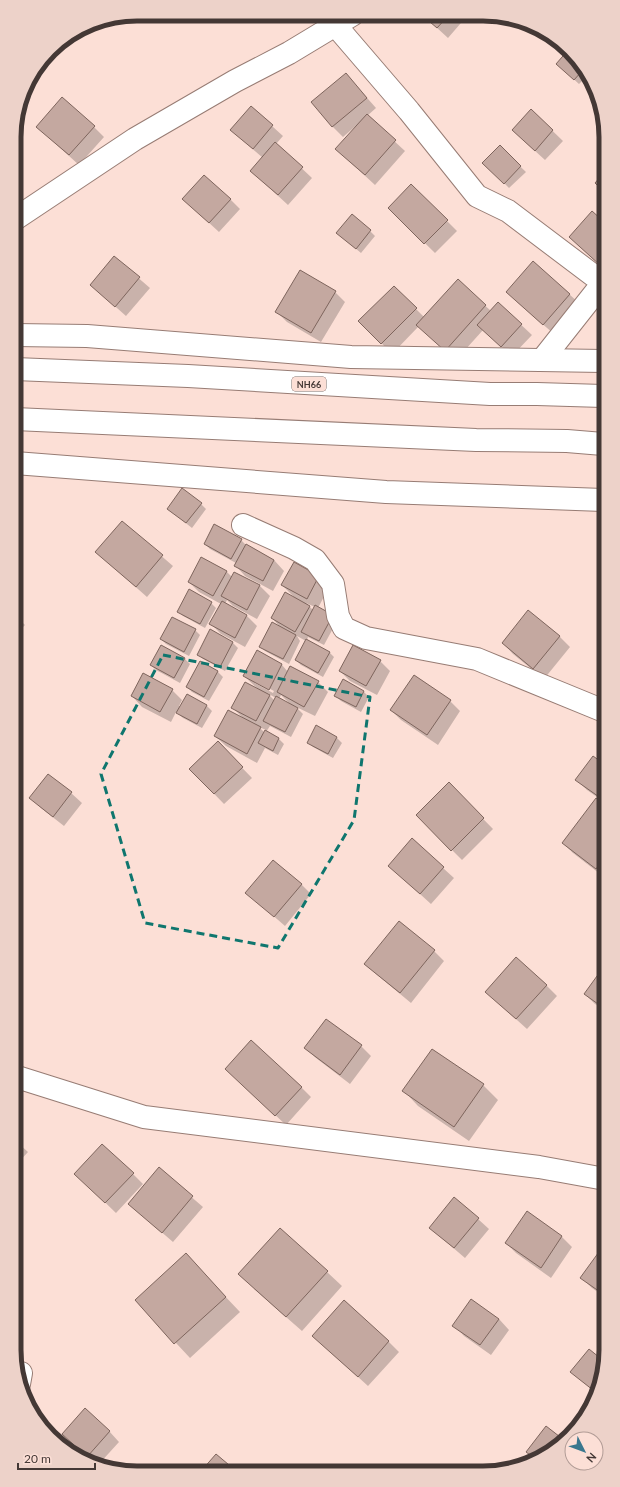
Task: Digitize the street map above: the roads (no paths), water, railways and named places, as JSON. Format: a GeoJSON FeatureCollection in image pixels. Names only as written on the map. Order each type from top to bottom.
{"type":"FeatureCollection","features":[{"type":"Feature","properties":{"kind":"main road"},"geometry":{"type":"LineString","coordinates":[[21,215],[135,139],[235,81],[289,53],[344,21],[409,111],[477,196],[508,212],[599,281]]}},
{"type":"Feature","properties":{"kind":"main road"},"geometry":{"type":"LineString","coordinates":[[542,360],[599,287]]}},
{"type":"Feature","properties":{"kind":"main road"},"geometry":{"type":"LineString","coordinates":[[21,335],[87,336],[351,357],[599,361]]}},
{"type":"Feature","properties":{"kind":"main road","name":"NH66"},"geometry":{"type":"LineString","coordinates":[[21,369],[188,376],[490,394],[599,396]]}},
{"type":"Feature","properties":{"kind":"main road"},"geometry":{"type":"LineString","coordinates":[[21,419],[476,440],[567,441],[599,444]]}},
{"type":"Feature","properties":{"kind":"main road"},"geometry":{"type":"LineString","coordinates":[[21,463],[386,492],[599,500]]}},
{"type":"Feature","properties":{"kind":"main road"},"geometry":{"type":"LineString","coordinates":[[243,525],[294,548],[315,560],[333,584],[338,616],[344,628],[366,638],[477,659],[599,709]]}},
{"type":"Feature","properties":{"kind":"main road"},"geometry":{"type":"LineString","coordinates":[[21,1078],[144,1117],[540,1167],[599,1178]]}}]}
